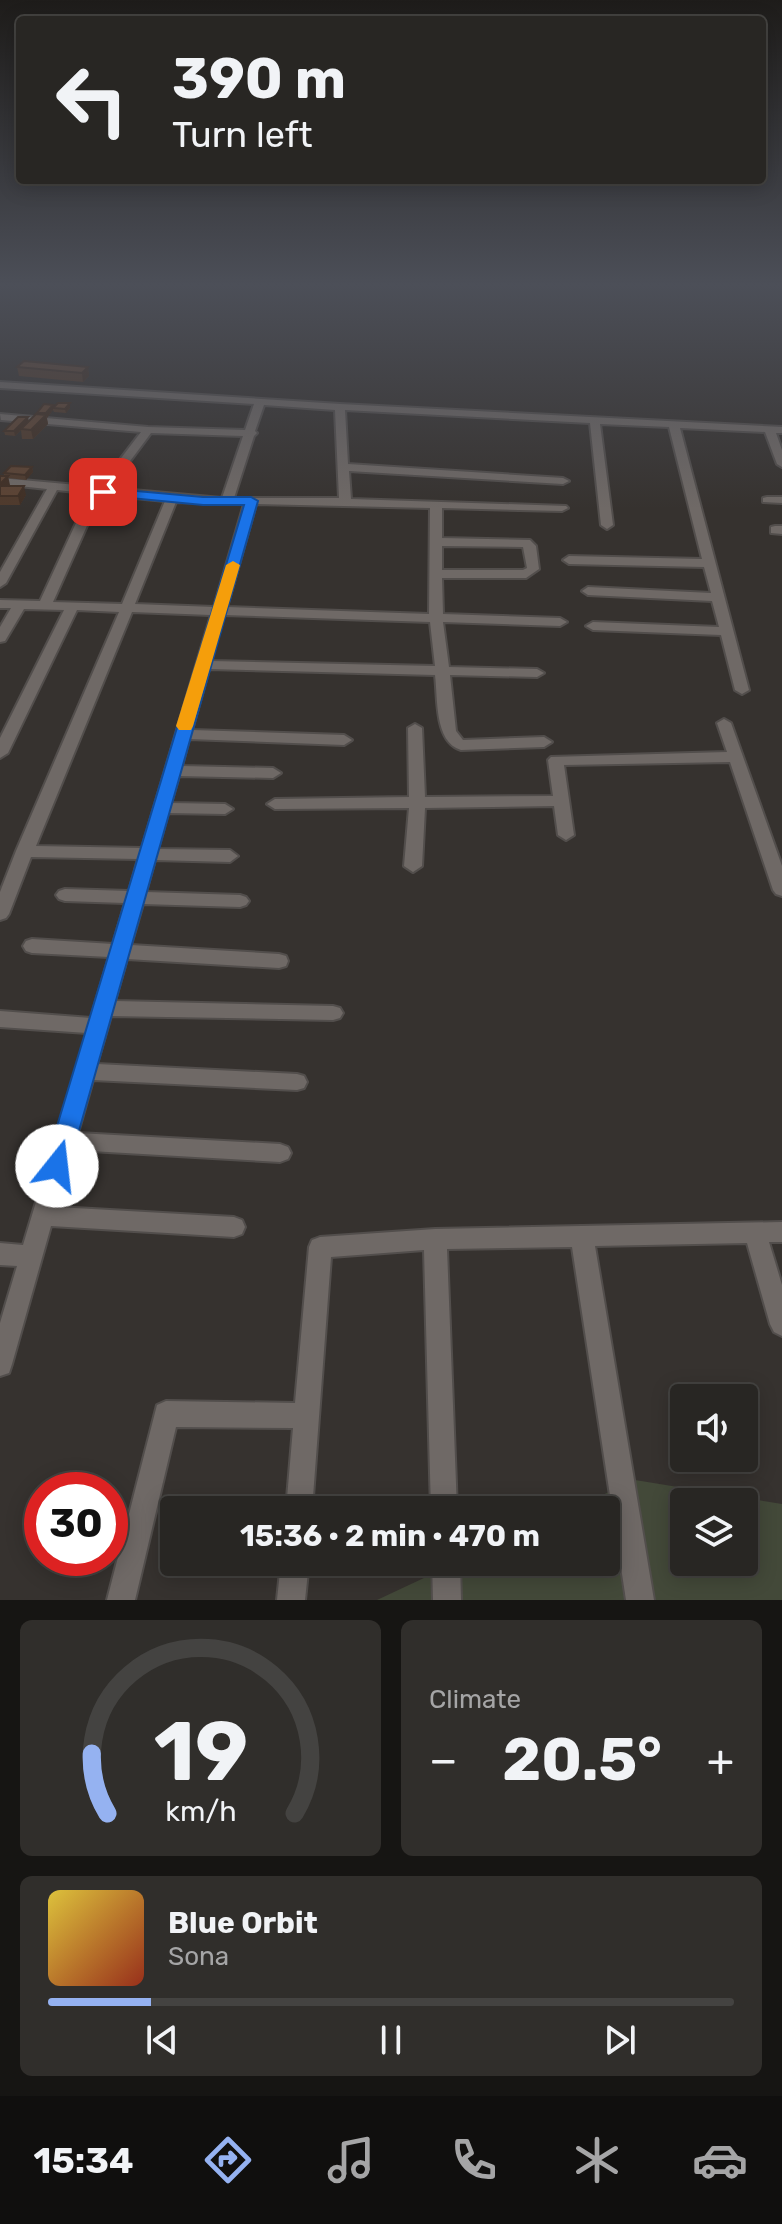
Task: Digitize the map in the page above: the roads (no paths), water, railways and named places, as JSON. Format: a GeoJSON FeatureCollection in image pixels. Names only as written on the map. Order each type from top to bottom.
{"type":"FeatureCollection","features":[{"type":"Feature","properties":{"kind":"street"},"geometry":{"type":"LineString","coordinates":[[0,385],[674,426],[775,429],[782,464]]}},
{"type":"Feature","properties":{"kind":"street"},"geometry":{"type":"LineString","coordinates":[[227,501],[252,433],[260,401]]}},
{"type":"Feature","properties":{"kind":"street"},"geometry":{"type":"LineString","coordinates":[[340,407],[345,502]]}},
{"type":"Feature","properties":{"kind":"street"},"geometry":{"type":"LineString","coordinates":[[1,417],[148,430],[252,433]]}},
{"type":"Feature","properties":{"kind":"street"},"geometry":{"type":"LineString","coordinates":[[595,421],[607,525]]}},
{"type":"Feature","properties":{"kind":"street"},"geometry":{"type":"LineString","coordinates":[[674,426],[742,690]]}},
{"type":"Feature","properties":{"kind":"street"},"geometry":{"type":"LineString","coordinates":[[44,607],[88,510],[148,430]]}},
{"type":"Feature","properties":{"kind":"street"},"geometry":{"type":"LineString","coordinates":[[343,467],[563,481]]}},
{"type":"Feature","properties":{"kind":"street"},"geometry":{"type":"LineString","coordinates":[[0,481],[227,501],[562,508]]}},
{"type":"Feature","properties":{"kind":"street"},"geometry":{"type":"LineString","coordinates":[[0,583],[54,486]]}},
{"type":"Feature","properties":{"kind":"street"},"geometry":{"type":"LineString","coordinates":[[0,914],[172,498]]}},
{"type":"Feature","properties":{"kind":"street"},"geometry":{"type":"LineString","coordinates":[[767,500],[782,500]]}},
{"type":"Feature","properties":{"kind":"street"},"geometry":{"type":"LineString","coordinates":[[0,1364],[251,501]]}},
{"type":"Feature","properties":{"kind":"street"},"geometry":{"type":"LineString","coordinates":[[436,503],[436,619],[449,731],[455,742],[472,746],[544,742]]}},
{"type":"Feature","properties":{"kind":"street"},"geometry":{"type":"LineString","coordinates":[[436,542],[526,543],[530,546],[533,569],[526,574],[436,574]]}},
{"type":"Feature","properties":{"kind":"street"},"geometry":{"type":"LineString","coordinates":[[569,560],[709,563]]}},
{"type":"Feature","properties":{"kind":"street"},"geometry":{"type":"LineString","coordinates":[[588,591],[718,597]]}},
{"type":"Feature","properties":{"kind":"street"},"geometry":{"type":"LineString","coordinates":[[0,604],[560,622]]}},
{"type":"Feature","properties":{"kind":"street"},"geometry":{"type":"LineString","coordinates":[[0,638],[20,604]]}},
{"type":"Feature","properties":{"kind":"street"},"geometry":{"type":"LineString","coordinates":[[0,753],[73,606]]}},
{"type":"Feature","properties":{"kind":"street"},"geometry":{"type":"LineString","coordinates":[[593,626],[727,631]]}},
{"type":"Feature","properties":{"kind":"street"},"geometry":{"type":"LineString","coordinates":[[202,665],[537,673]]}},
{"type":"Feature","properties":{"kind":"street"},"geometry":{"type":"LineString","coordinates":[[724,723],[782,890]]}},
{"type":"Feature","properties":{"kind":"street"},"geometry":{"type":"LineString","coordinates":[[413,866],[417,803],[415,728]]}},
{"type":"Feature","properties":{"kind":"street"},"geometry":{"type":"LineString","coordinates":[[182,734],[344,740]]}},
{"type":"Feature","properties":{"kind":"street"},"geometry":{"type":"LineString","coordinates":[[566,835],[556,760],[736,757]]}},
{"type":"Feature","properties":{"kind":"street"},"geometry":{"type":"LineString","coordinates":[[171,771],[273,773]]}},
{"type":"Feature","properties":{"kind":"street"},"geometry":{"type":"LineString","coordinates":[[275,804],[561,801]]}},
{"type":"Feature","properties":{"kind":"street"},"geometry":{"type":"LineString","coordinates":[[160,808],[225,809]]}},
{"type":"Feature","properties":{"kind":"street"},"geometry":{"type":"LineString","coordinates":[[24,851],[230,856]]}},
{"type":"Feature","properties":{"kind":"street"},"geometry":{"type":"LineString","coordinates":[[65,895],[240,901]]}},
{"type":"Feature","properties":{"kind":"street"},"geometry":{"type":"LineString","coordinates":[[32,946],[279,961]]}},
{"type":"Feature","properties":{"kind":"street"},"geometry":{"type":"LineString","coordinates":[[0,1019],[333,1013]]}},
{"type":"Feature","properties":{"kind":"street"},"geometry":{"type":"LineString","coordinates":[[84,1071],[297,1082]]}},
{"type":"Feature","properties":{"kind":"street"},"geometry":{"type":"LineString","coordinates":[[64,1141],[280,1153]]}},
{"type":"Feature","properties":{"kind":"street"},"geometry":{"type":"LineString","coordinates":[[43,1216],[234,1227]]}},
{"type":"Feature","properties":{"kind":"street"},"geometry":{"type":"LineString","coordinates":[[300,1496],[320,1247],[435,1239],[782,1232]]}},
{"type":"Feature","properties":{"kind":"street"},"geometry":{"type":"LineString","coordinates":[[755,1233],[782,1324]]}},
{"type":"Feature","properties":{"kind":"street"},"geometry":{"type":"LineString","coordinates":[[582,1237],[640,1600]]}},
{"type":"Feature","properties":{"kind":"street"},"geometry":{"type":"LineString","coordinates":[[435,1239],[444,1496]]}},
{"type":"Feature","properties":{"kind":"street"},"geometry":{"type":"LineString","coordinates":[[0,1254],[32,1256]]}},
{"type":"Feature","properties":{"kind":"street"},"geometry":{"type":"LineString","coordinates":[[121,1600],[166,1414],[307,1416]]}},
{"type":"Feature","properties":{"kind":"street"},"geometry":{"type":"LineString","coordinates":[[291,1600],[294,1576]]}},
{"type":"Feature","properties":{"kind":"street"},"geometry":{"type":"LineString","coordinates":[[446,1576],[447,1600]]}}]}
